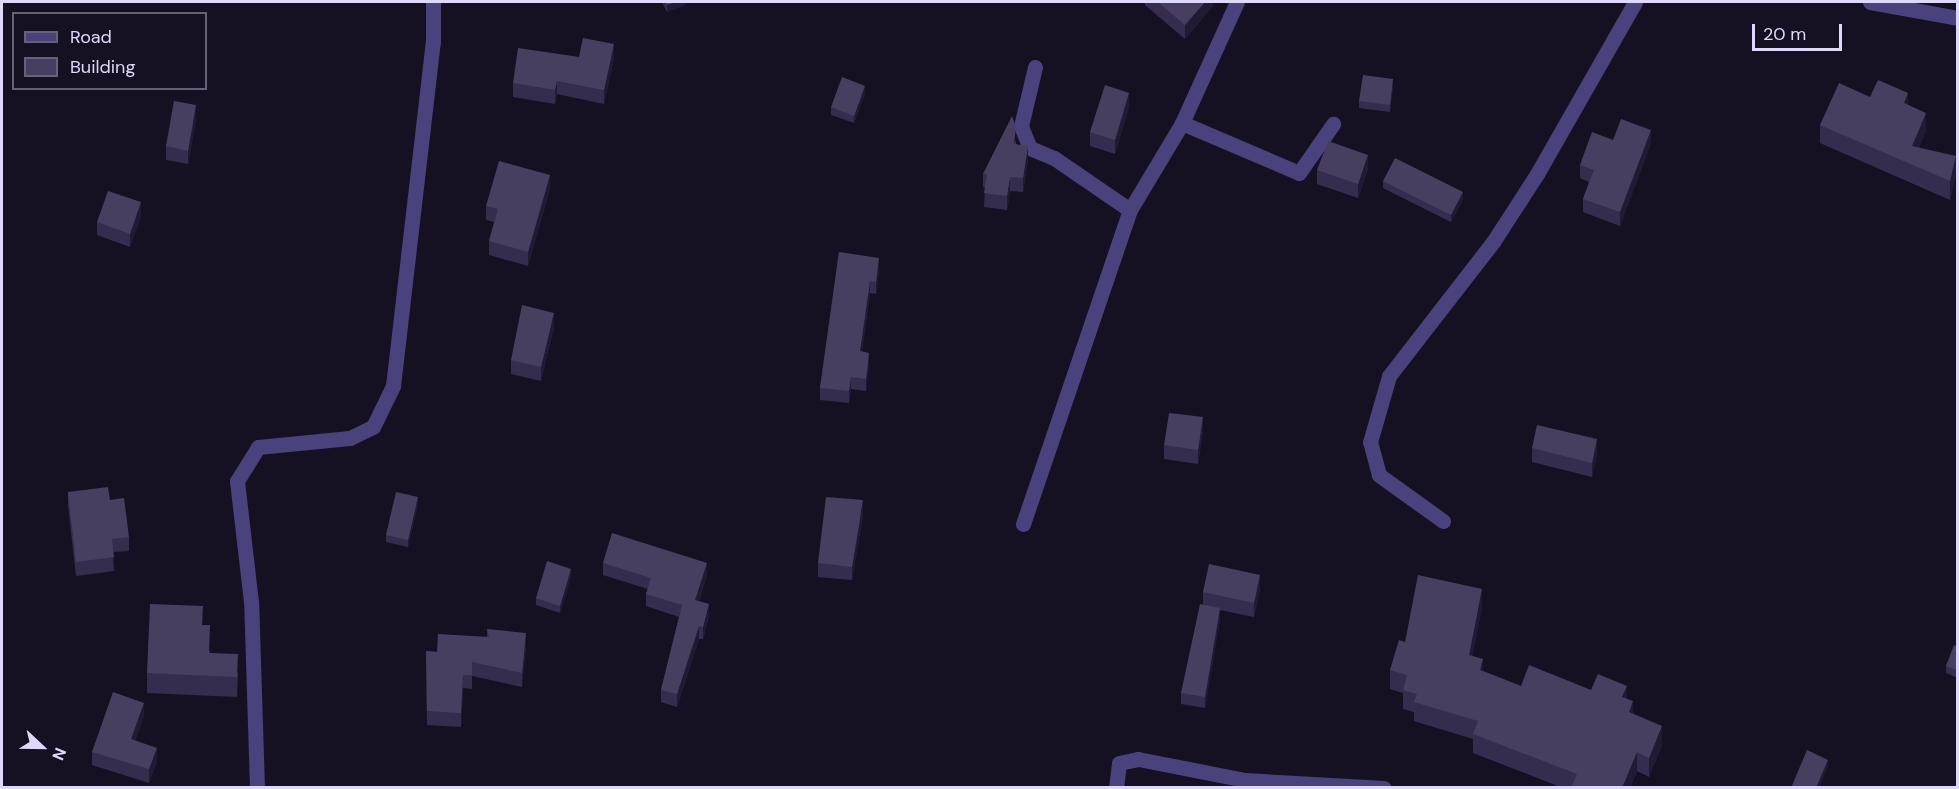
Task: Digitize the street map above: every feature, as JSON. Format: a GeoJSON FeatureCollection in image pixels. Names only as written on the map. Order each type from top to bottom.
{"type":"FeatureCollection","features":[{"type":"Feature","properties":{"kind":"street"},"geometry":{"type":"LineString","coordinates":[[257,788],[250,602],[237,481],[258,447],[350,438],[373,426],[393,386],[434,42],[433,2]]}},
{"type":"Feature","properties":{"kind":"street"},"geometry":{"type":"LineString","coordinates":[[1023,524],[1130,210],[1182,123],[1238,2]]}},
{"type":"Feature","properties":{"kind":"street"},"geometry":{"type":"LineString","coordinates":[[1443,521],[1379,475],[1370,442],[1389,376],[1493,242],[1537,174],[1635,2]]}},
{"type":"Feature","properties":{"kind":"street"},"geometry":{"type":"LineString","coordinates":[[1870,2],[1958,18]]}},
{"type":"Feature","properties":{"kind":"street"},"geometry":{"type":"LineString","coordinates":[[1035,67],[1021,126],[1030,148],[1054,158],[1130,210]]}},
{"type":"Feature","properties":{"kind":"street"},"geometry":{"type":"LineString","coordinates":[[1182,123],[1299,173],[1312,159],[1333,124]]}},
{"type":"Feature","properties":{"kind":"street"},"geometry":{"type":"LineString","coordinates":[[1116,788],[1119,763],[1138,759],[1245,780],[1384,788]]}},
{"type":"Feature","properties":{"kind":"building"},"geometry":{"type":"Polygon","coordinates":[[[1158,2],[1205,2],[1185,25],[1158,2]]]}},
{"type":"Feature","properties":{"kind":"building"},"geometry":{"type":"Polygon","coordinates":[[[583,38],[614,44],[604,90],[557,81],[555,90],[513,83],[518,48],[579,57],[583,38]]]}},
{"type":"Feature","properties":{"kind":"building"},"geometry":{"type":"Polygon","coordinates":[[[1363,75],[1393,79],[1390,105],[1359,101],[1363,75]]]}},
{"type":"Feature","properties":{"kind":"building"},"geometry":{"type":"Polygon","coordinates":[[[842,77],[865,86],[854,116],[831,107],[842,77]]]}},
{"type":"Feature","properties":{"kind":"building"},"geometry":{"type":"Polygon","coordinates":[[[1878,80],[1908,93],[1904,103],[1926,113],[1912,146],[1956,156],[1950,181],[1820,125],[1839,83],[1870,97],[1878,80]]]}},
{"type":"Feature","properties":{"kind":"building"},"geometry":{"type":"Polygon","coordinates":[[[1105,85],[1129,93],[1115,140],[1090,132],[1105,85]]]}},
{"type":"Feature","properties":{"kind":"building"},"geometry":{"type":"Polygon","coordinates":[[[174,101],[196,105],[188,151],[166,146],[174,101]]]}},
{"type":"Feature","properties":{"kind":"building"},"geometry":{"type":"Polygon","coordinates":[[[1012,116],[1016,127],[1014,144],[1028,146],[1023,178],[1010,177],[1007,196],[984,193],[987,174],[983,174],[1012,116]]]}},
{"type":"Feature","properties":{"kind":"building"},"geometry":{"type":"Polygon","coordinates":[[[1621,119],[1651,130],[1620,212],[1583,199],[1594,170],[1580,165],[1592,132],[1613,140],[1621,119]]]}},
{"type":"Feature","properties":{"kind":"building"},"geometry":{"type":"Polygon","coordinates":[[[1328,141],[1368,155],[1358,184],[1317,170],[1328,141]]]}},
{"type":"Feature","properties":{"kind":"building"},"geometry":{"type":"Polygon","coordinates":[[[1395,158],[1463,192],[1451,215],[1383,181],[1395,158]]]}},
{"type":"Feature","properties":{"kind":"building"},"geometry":{"type":"Polygon","coordinates":[[[499,161],[550,175],[528,252],[489,241],[498,209],[486,206],[499,161]]]}},
{"type":"Feature","properties":{"kind":"building"},"geometry":{"type":"Polygon","coordinates":[[[108,191],[141,202],[130,234],[97,222],[108,191]]]}},
{"type":"Feature","properties":{"kind":"building"},"geometry":{"type":"Polygon","coordinates":[[[839,252],[879,258],[876,282],[870,281],[860,351],[869,353],[866,379],[851,377],[849,391],[820,388],[839,252]]]}},
{"type":"Feature","properties":{"kind":"building"},"geometry":{"type":"Polygon","coordinates":[[[522,305],[554,313],[541,367],[511,360],[522,305]]]}},
{"type":"Feature","properties":{"kind":"building"},"geometry":{"type":"Polygon","coordinates":[[[1169,413],[1203,417],[1198,450],[1164,445],[1169,413]]]}},
{"type":"Feature","properties":{"kind":"building"},"geometry":{"type":"Polygon","coordinates":[[[1537,425],[1597,439],[1592,463],[1532,448],[1537,425]]]}},
{"type":"Feature","properties":{"kind":"building"},"geometry":{"type":"Polygon","coordinates":[[[108,487],[110,500],[124,498],[129,537],[112,539],[114,557],[76,562],[68,492],[108,487]]]}},
{"type":"Feature","properties":{"kind":"building"},"geometry":{"type":"Polygon","coordinates":[[[396,492],[418,497],[408,540],[386,535],[396,492]]]}},
{"type":"Feature","properties":{"kind":"building"},"geometry":{"type":"Polygon","coordinates":[[[826,497],[863,500],[852,567],[818,563],[826,497]]]}},
{"type":"Feature","properties":{"kind":"building"},"geometry":{"type":"Polygon","coordinates":[[[612,533],[707,563],[695,600],[709,604],[703,627],[699,626],[677,694],[661,690],[682,605],[646,594],[651,578],[603,563],[612,533]]]}},
{"type":"Feature","properties":{"kind":"building"},"geometry":{"type":"Polygon","coordinates":[[[547,561],[571,569],[560,606],[536,598],[547,561]]]}},
{"type":"Feature","properties":{"kind":"building"},"geometry":{"type":"Polygon","coordinates":[[[1209,564],[1260,575],[1254,603],[1203,592],[1209,564]]]}},
{"type":"Feature","properties":{"kind":"building"},"geometry":{"type":"Polygon","coordinates":[[[1418,575],[1482,589],[1469,655],[1483,659],[1480,670],[1521,686],[1529,665],[1591,690],[1598,674],[1627,686],[1622,697],[1633,701],[1629,712],[1662,726],[1649,758],[1637,752],[1622,788],[1571,788],[1577,774],[1473,734],[1478,721],[1414,702],[1417,694],[1403,690],[1407,675],[1390,670],[1399,640],[1405,642],[1418,575]]]}},
{"type":"Feature","properties":{"kind":"building"},"geometry":{"type":"Polygon","coordinates":[[[150,604],[203,606],[202,625],[210,625],[209,653],[238,654],[237,677],[147,673],[150,604]]]}},
{"type":"Feature","properties":{"kind":"building"},"geometry":{"type":"Polygon","coordinates":[[[1200,604],[1220,608],[1205,697],[1181,693],[1200,604]]]}},
{"type":"Feature","properties":{"kind":"building"},"geometry":{"type":"Polygon","coordinates":[[[487,629],[526,633],[522,673],[472,662],[472,675],[463,675],[461,713],[427,711],[426,651],[437,652],[438,634],[489,637],[487,629]]]}},
{"type":"Feature","properties":{"kind":"building"},"geometry":{"type":"Polygon","coordinates":[[[1954,645],[1958,647],[1958,671],[1946,666],[1954,645]]]}},
{"type":"Feature","properties":{"kind":"building"},"geometry":{"type":"Polygon","coordinates":[[[113,692],[144,703],[131,739],[157,748],[149,769],[92,752],[113,692]]]}},
{"type":"Feature","properties":{"kind":"building"},"geometry":{"type":"Polygon","coordinates":[[[1807,750],[1828,760],[1816,788],[1791,788],[1807,750]]]}}]}
